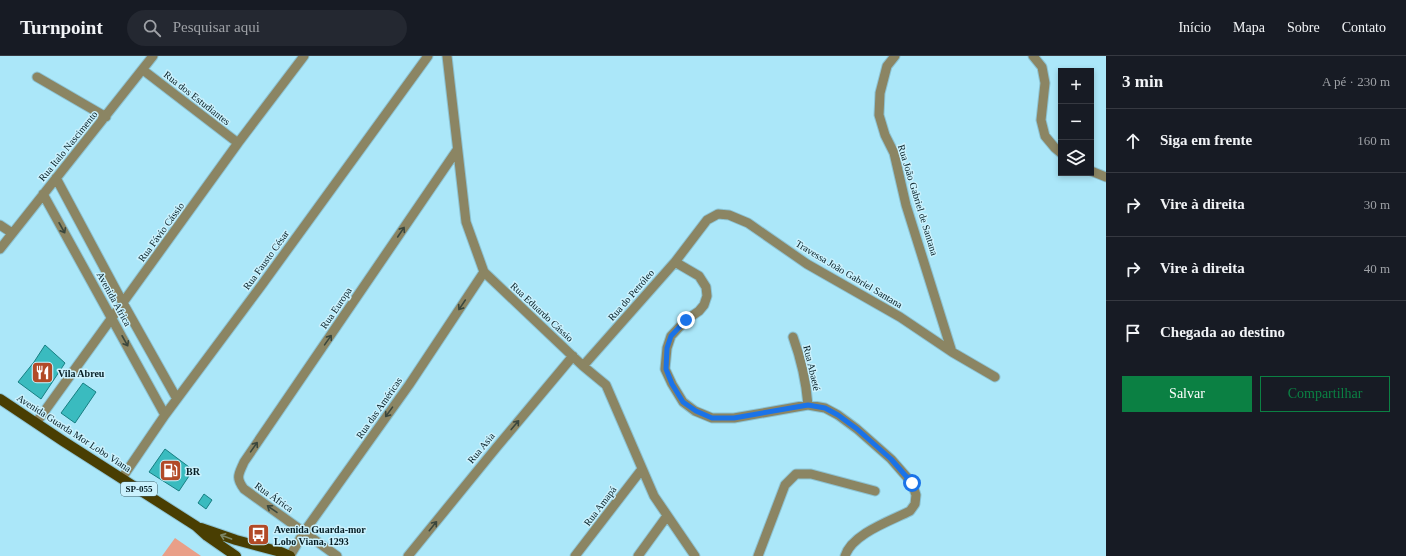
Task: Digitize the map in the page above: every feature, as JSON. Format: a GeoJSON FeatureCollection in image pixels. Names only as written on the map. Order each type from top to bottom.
{"type":"FeatureCollection","features":[{"type":"Feature","properties":{"kind":"main road","name":"Avenida Guarda Mor Lobo Viana"},"geometry":{"type":"LineString","coordinates":[[0,399],[196,526],[207,536],[236,556]]}},
{"type":"Feature","properties":{"kind":"main road","name":"Avenida Guarda Mor Lobo Viana"},"geometry":{"type":"LineString","coordinates":[[196,526],[285,555]]}},
{"type":"Feature","properties":{"kind":"street","name":"Rua Italo Nascimento"},"geometry":{"type":"LineString","coordinates":[[0,249],[153,56]]}},
{"type":"Feature","properties":{"kind":"street","name":"Rua Fávio Cássio"},"geometry":{"type":"LineString","coordinates":[[36,423],[238,143],[304,56]]}},
{"type":"Feature","properties":{"kind":"street","name":"Rua Fausto César"},"geometry":{"type":"LineString","coordinates":[[122,478],[166,415],[428,56]]}},
{"type":"Feature","properties":{"kind":"street","name":"Rua Eduardo Cássio"},"geometry":{"type":"LineString","coordinates":[[447,56],[466,222],[484,272],[572,356],[606,385],[654,496],[695,556]]}},
{"type":"Feature","properties":{"kind":"street","name":"Rua João Gabriel de Santana"},"geometry":{"type":"LineString","coordinates":[[895,56],[888,66],[880,93],[879,115],[885,135],[894,152],[906,205],[952,352]]}},
{"type":"Feature","properties":{"kind":"street"},"geometry":{"type":"LineString","coordinates":[[1033,56],[1042,67],[1045,83],[1041,120],[1045,136],[1058,150]]}},
{"type":"Feature","properties":{"kind":"street","name":"Rua dos Estudiantes"},"geometry":{"type":"LineString","coordinates":[[143,70],[238,143]]}},
{"type":"Feature","properties":{"kind":"street"},"geometry":{"type":"LineString","coordinates":[[37,77],[106,117]]}},
{"type":"Feature","properties":{"kind":"street","name":"Rua Europa"},"geometry":{"type":"LineString","coordinates":[[238,482],[238,475],[244,462],[457,150]]}},
{"type":"Feature","properties":{"kind":"street"},"geometry":{"type":"LineString","coordinates":[[1094,172],[1106,177]]}},
{"type":"Feature","properties":{"kind":"street","name":"Avenida Africa"},"geometry":{"type":"LineString","coordinates":[[56,178],[123,302],[178,399]]}},
{"type":"Feature","properties":{"kind":"street","name":"Avenida Africa"},"geometry":{"type":"LineString","coordinates":[[43,194],[166,415]]}},
{"type":"Feature","properties":{"kind":"street","name":"Travessa João Gabriel Santana"},"geometry":{"type":"LineString","coordinates":[[694,238],[707,220],[718,214],[729,215],[748,223],[807,264],[900,317],[952,352],[995,377]]}},
{"type":"Feature","properties":{"kind":"street"},"geometry":{"type":"LineString","coordinates":[[0,225],[12,233]]}},
{"type":"Feature","properties":{"kind":"street","name":"Rua do Petróleo"},"geometry":{"type":"LineString","coordinates":[[583,366],[675,262],[694,238]]}},
{"type":"Feature","properties":{"kind":"street"},"geometry":{"type":"LineString","coordinates":[[675,262],[700,276],[706,287],[707,296],[704,305],[699,311],[686,320],[671,336],[667,348],[666,369],[672,384],[683,402],[696,411],[712,418],[734,418],[808,405],[825,408],[838,415],[857,429],[891,459],[912,483],[916,495],[915,504],[910,511],[859,537],[851,544],[845,556]]}},
{"type":"Feature","properties":{"kind":"street","name":"Rua das Américas"},"geometry":{"type":"LineString","coordinates":[[285,555],[304,532],[409,385],[484,272]]}},
{"type":"Feature","properties":{"kind":"street","name":"Rua Abaeté"},"geometry":{"type":"LineString","coordinates":[[793,337],[806,384],[808,405]]}},
{"type":"Feature","properties":{"kind":"street","name":"Rua Asia"},"geometry":{"type":"LineString","coordinates":[[408,556],[572,356]]}},
{"type":"Feature","properties":{"kind":"street","name":"Rua Amapá"},"geometry":{"type":"LineString","coordinates":[[575,556],[642,469]]}},
{"type":"Feature","properties":{"kind":"street"},"geometry":{"type":"LineString","coordinates":[[758,556],[785,484],[796,474],[811,474],[875,491]]}},
{"type":"Feature","properties":{"kind":"street","name":"Rua África"},"geometry":{"type":"LineString","coordinates":[[238,482],[244,489],[337,556]]}},
{"type":"Feature","properties":{"kind":"street"},"geometry":{"type":"LineString","coordinates":[[638,556],[667,516]]}},
{"type":"Feature","properties":{"kind":"shaded area"},"geometry":{"type":"Polygon","coordinates":[[[175,538],[201,556],[162,556],[175,538]]]}},
{"type":"Feature","properties":{"kind":"building","name":"Vila Abreu"},"geometry":{"type":"Polygon","coordinates":[[[45,345],[65,363],[41,399],[18,382],[45,345]]]}},
{"type":"Feature","properties":{"kind":"building"},"geometry":{"type":"Polygon","coordinates":[[[83,383],[96,392],[75,423],[61,413],[83,383]]]}},
{"type":"Feature","properties":{"kind":"building","name":"BR"},"geometry":{"type":"Polygon","coordinates":[[[165,449],[193,470],[179,491],[149,472],[165,449]]]}},
{"type":"Feature","properties":{"kind":"building","name":"BR"},"geometry":{"type":"Polygon","coordinates":[[[204,494],[212,500],[206,509],[198,503],[204,494]]]}},
{"type":"Feature","properties":{"kind":"place","name":"Vila Abreu"},"geometry":{"type":"Point","coordinates":[42,373]}},
{"type":"Feature","properties":{"kind":"place","name":"BR"},"geometry":{"type":"Point","coordinates":[171,471]}},
{"type":"Feature","properties":{"kind":"place","name":"Avenida Guarda-mor Lobo Viana, 1293"},"geometry":{"type":"Point","coordinates":[258,535]}},
{"type":"Feature","properties":{"kind":"route"},"geometry":{"type":"LineString","coordinates":[[686,320],[671,336],[667,348],[666,369],[672,384],[683,402],[696,411],[712,418],[734,418],[808,405],[825,408],[838,415],[857,429],[891,459],[912,483]]}}]}
